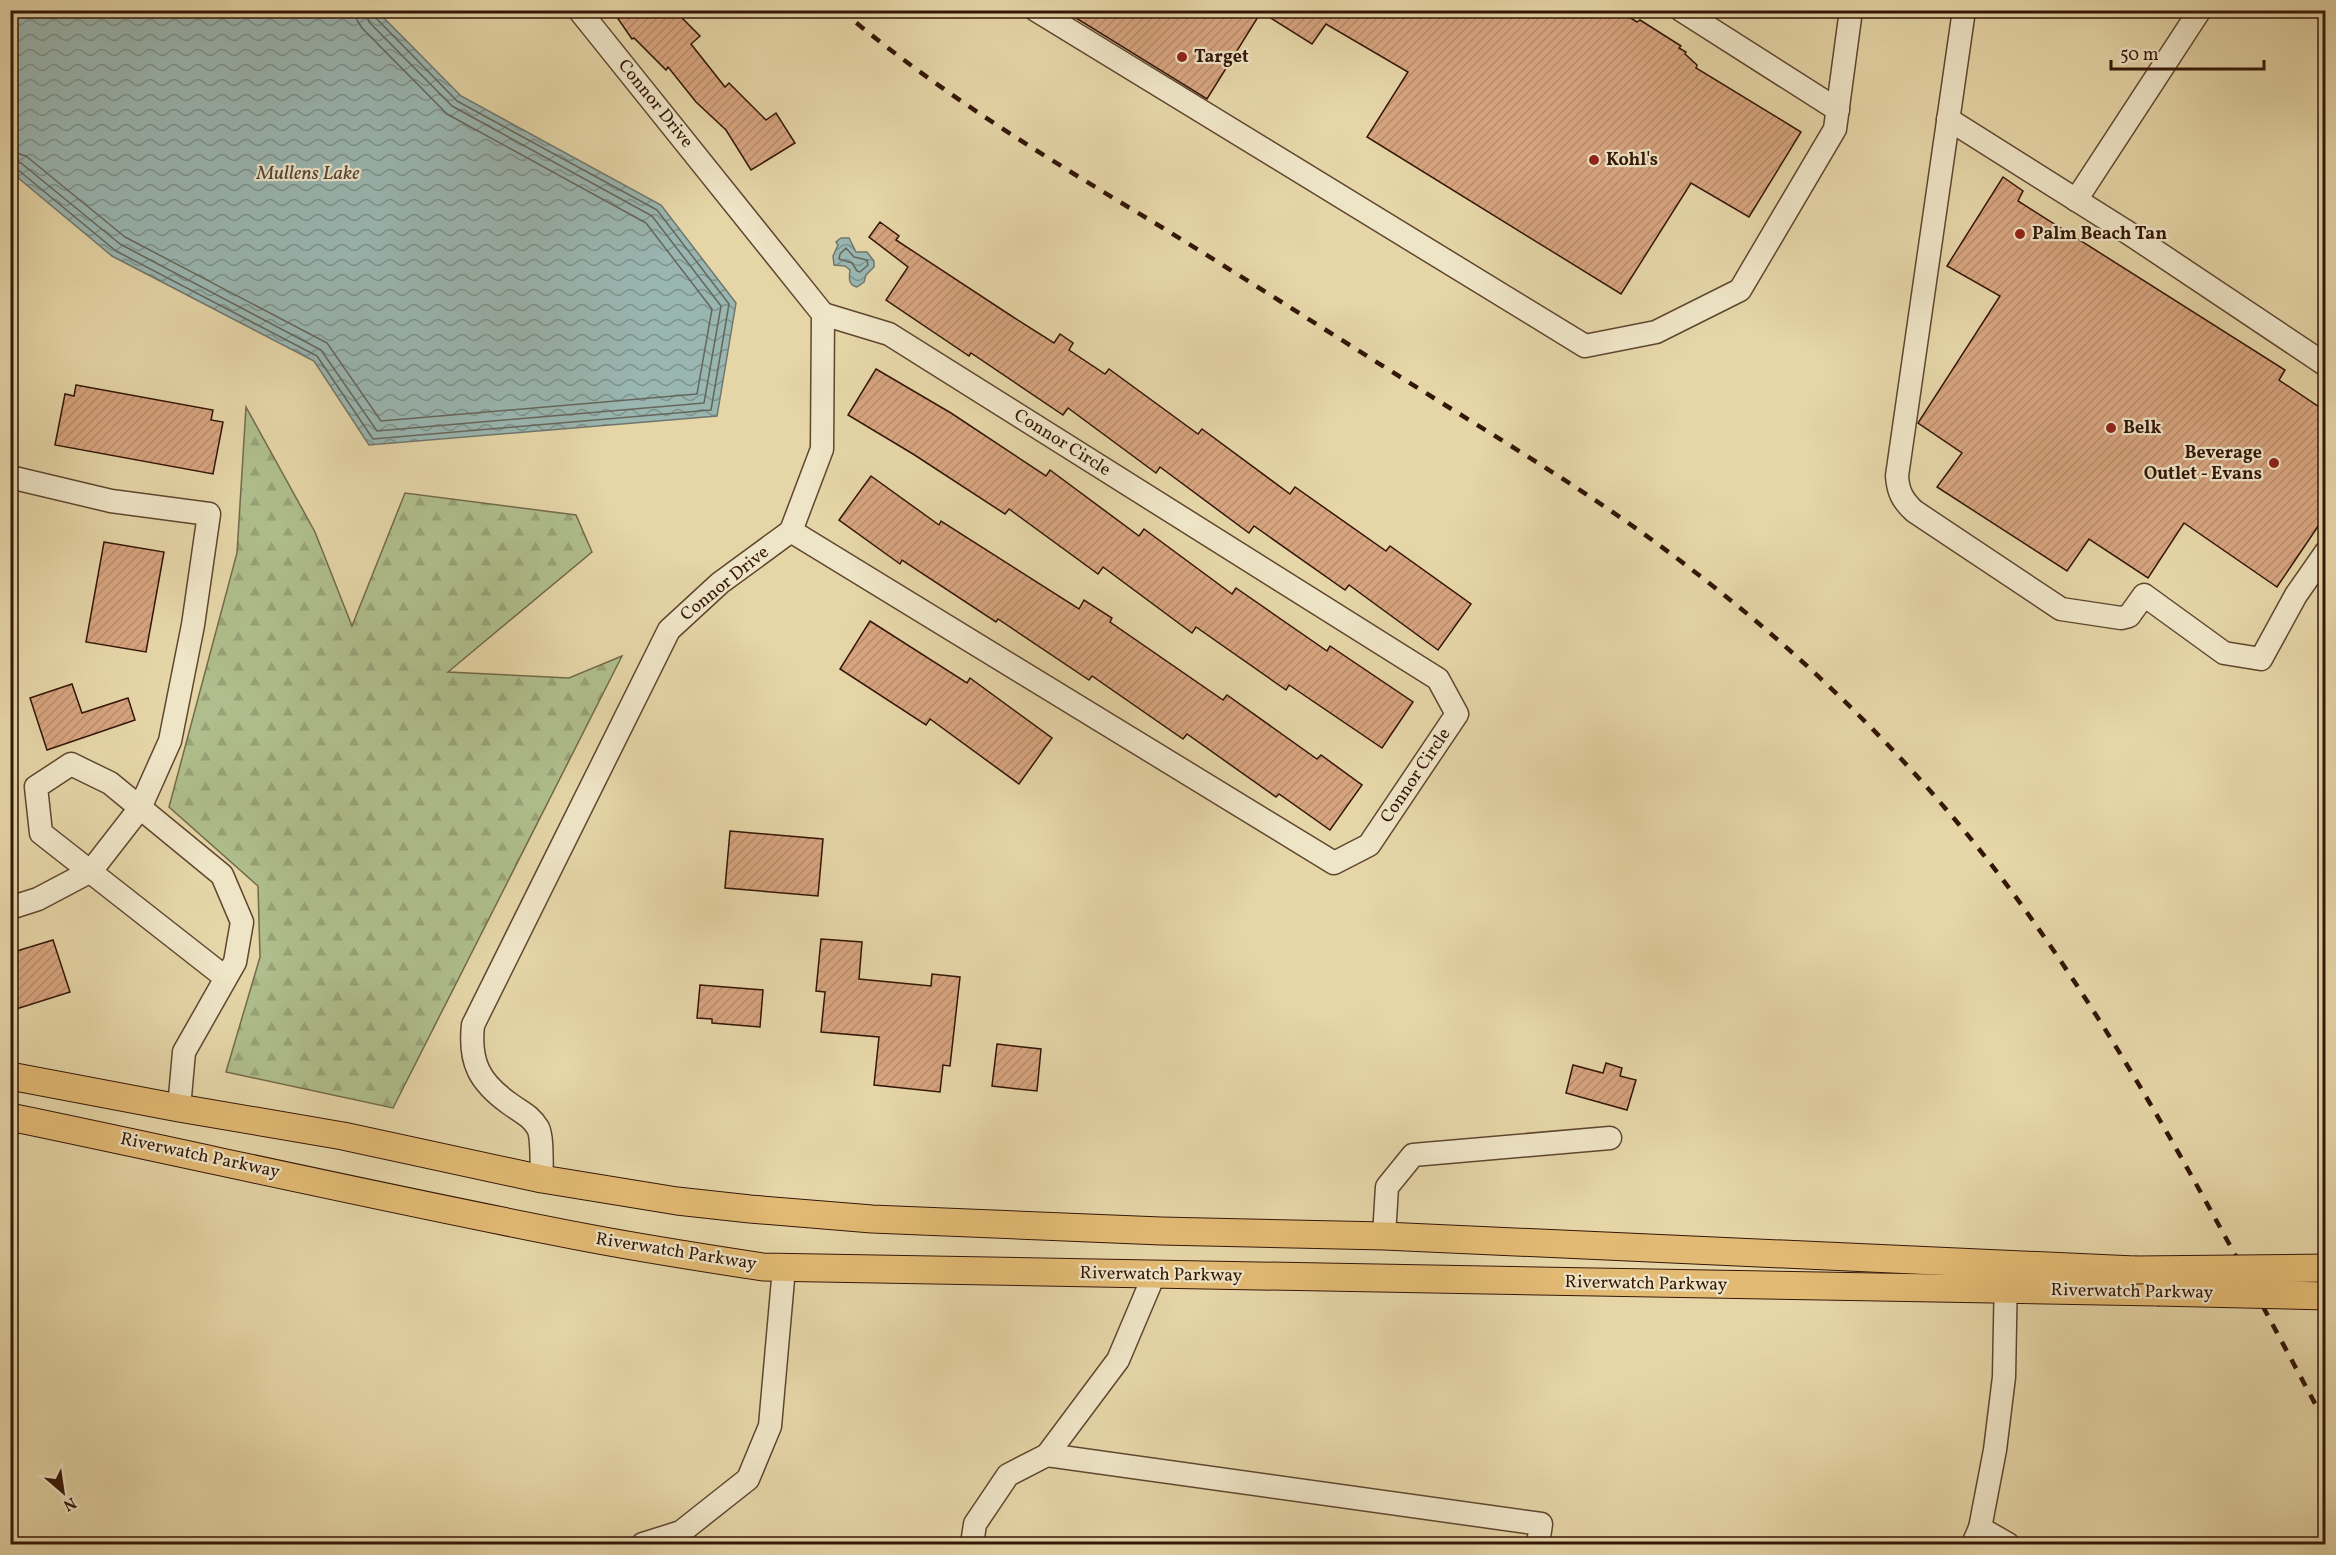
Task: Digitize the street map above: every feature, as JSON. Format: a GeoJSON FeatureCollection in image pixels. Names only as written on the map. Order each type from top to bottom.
{"type":"FeatureCollection","features":[{"type":"Feature","properties":{"kind":"main road","name":"Riverwatch Parkway"},"geometry":{"type":"LineString","coordinates":[[10,1076],[343,1136],[542,1179],[677,1201],[872,1220],[1161,1231],[1384,1236],[2135,1270],[2325,1268]]}},
{"type":"Feature","properties":{"kind":"main road","name":"Riverwatch Parkway"},"geometry":{"type":"LineString","coordinates":[[10,1117],[591,1238],[763,1267],[2325,1296]]}},
{"type":"Feature","properties":{"kind":"street","name":"Connor Drive"},"geometry":{"type":"LineString","coordinates":[[579,10],[823,314]]}},
{"type":"Feature","properties":{"kind":"street"},"geometry":{"type":"LineString","coordinates":[[1036,10],[1585,346],[1656,332],[1740,290],[1835,129],[1851,10]]}},
{"type":"Feature","properties":{"kind":"street"},"geometry":{"type":"LineString","coordinates":[[1681,10],[1838,110]]}},
{"type":"Feature","properties":{"kind":"street"},"geometry":{"type":"LineString","coordinates":[[1964,10],[1897,476],[1898,490],[1904,502],[1914,511],[2061,609],[2121,618],[2129,616],[2144,595],[2224,653],[2262,659],[2296,595],[2325,552]]}},
{"type":"Feature","properties":{"kind":"street"},"geometry":{"type":"LineString","coordinates":[[2076,200],[2200,10]]}},
{"type":"Feature","properties":{"kind":"street"},"geometry":{"type":"LineString","coordinates":[[1948,119],[2171,260],[2325,365]]}},
{"type":"Feature","properties":{"kind":"street","name":"Connor Circle"},"geometry":{"type":"LineString","coordinates":[[791,531],[1334,863],[1369,845],[1457,714],[1438,680],[1428,673],[889,334],[823,314]]}},
{"type":"Feature","properties":{"kind":"street"},"geometry":{"type":"LineString","coordinates":[[791,531],[822,449],[823,314]]}},
{"type":"Feature","properties":{"kind":"street"},"geometry":{"type":"LineString","coordinates":[[10,477],[111,501],[209,514],[194,625],[170,741],[140,808],[91,871],[38,899],[10,908]]}},
{"type":"Feature","properties":{"kind":"street","name":"Connor Drive"},"geometry":{"type":"LineString","coordinates":[[542,1179],[539,1131],[528,1115],[509,1104],[490,1088],[476,1068],[471,1047],[473,1025],[669,630],[720,583],[791,531]]}},
{"type":"Feature","properties":{"kind":"street"},"geometry":{"type":"LineString","coordinates":[[179,1108],[184,1052],[236,962],[242,922],[222,875],[110,783],[71,764],[36,787],[41,833],[226,978]]}},
{"type":"Feature","properties":{"kind":"street"},"geometry":{"type":"LineString","coordinates":[[1384,1236],[1387,1187],[1413,1155],[1610,1138]]}},
{"type":"Feature","properties":{"kind":"street"},"geometry":{"type":"LineString","coordinates":[[2006,1264],[2004,1377],[1995,1450],[1976,1536],[2008,1545]]}},
{"type":"Feature","properties":{"kind":"street"},"geometry":{"type":"LineString","coordinates":[[644,1545],[681,1532],[748,1479],[770,1426],[784,1268]]}},
{"type":"Feature","properties":{"kind":"street"},"geometry":{"type":"LineString","coordinates":[[972,1545],[975,1524],[1008,1475],[1047,1455],[1118,1360],[1154,1275]]}},
{"type":"Feature","properties":{"kind":"street"},"geometry":{"type":"LineString","coordinates":[[1047,1455],[1541,1524],[1538,1545]]}},
{"type":"Feature","properties":{"kind":"green space"},"geometry":{"type":"Polygon","coordinates":[[[246,407],[315,532],[352,626],[405,493],[576,515],[592,552],[448,672],[569,678],[622,656],[393,1108],[226,1072],[260,957],[258,886],[169,807],[237,553],[246,407]]]}},
{"type":"Feature","properties":{"kind":"water","name":"Mullens Lake"},"geometry":{"type":"Polygon","coordinates":[[[10,11],[377,11],[461,96],[661,205],[736,303],[717,416],[369,445],[314,361],[112,256],[11,172],[10,11]]]}},
{"type":"Feature","properties":{"kind":"water"},"geometry":{"type":"Polygon","coordinates":[[[841,238],[849,238],[856,252],[867,252],[874,261],[874,267],[866,275],[864,282],[857,287],[851,283],[850,270],[845,266],[834,265],[833,256],[838,245],[836,242],[841,238]]]}},
{"type":"Feature","properties":{"kind":"building"},"geometry":{"type":"Polygon","coordinates":[[[612,10],[674,10],[700,36],[691,44],[725,87],[729,83],[766,120],[776,113],[795,143],[751,170],[726,130],[696,102],[668,67],[666,70],[634,38],[632,39],[612,10]]]}},
{"type":"Feature","properties":{"kind":"building","name":"Kohl's"},"geometry":{"type":"Polygon","coordinates":[[[1063,10],[1618,10],[1637,22],[1640,20],[1681,46],[1679,48],[1686,52],[1685,54],[1697,65],[1696,68],[1801,132],[1749,217],[1691,183],[1621,294],[1367,137],[1408,72],[1326,24],[1312,44],[1261,12],[1207,99],[1063,10]]]}},
{"type":"Feature","properties":{"kind":"building"},"geometry":{"type":"Polygon","coordinates":[[[2003,177],[2023,191],[2018,201],[2285,370],[2279,380],[2325,411],[2325,516],[2277,587],[2184,523],[2148,578],[2089,539],[2067,571],[1937,487],[1962,453],[1918,423],[2000,296],[1947,266],[2003,177]]]}},
{"type":"Feature","properties":{"kind":"building"},"geometry":{"type":"Polygon","coordinates":[[[880,222],[899,236],[896,240],[1010,315],[1054,343],[1060,334],[1073,343],[1069,350],[1105,374],[1109,369],[1198,434],[1202,429],[1290,494],[1295,487],[1386,551],[1390,546],[1471,604],[1438,650],[1349,585],[1345,590],[1254,526],[1249,533],[1160,467],[1156,473],[1068,408],[1063,415],[971,353],[969,356],[886,300],[908,267],[869,237],[880,222]]]}},
{"type":"Feature","properties":{"kind":"building"},"geometry":{"type":"Polygon","coordinates":[[[876,369],[951,413],[1046,476],[1050,470],[1139,536],[1144,529],[1232,594],[1236,588],[1327,651],[1330,646],[1413,702],[1382,748],[1289,685],[1286,690],[1196,627],[1192,633],[1103,567],[1098,574],[1009,509],[1005,514],[848,415],[876,369]]]}},
{"type":"Feature","properties":{"kind":"building"},"geometry":{"type":"Polygon","coordinates":[[[76,385],[213,410],[211,420],[223,422],[213,474],[55,445],[65,394],[74,396],[76,385]]]}},
{"type":"Feature","properties":{"kind":"building"},"geometry":{"type":"Polygon","coordinates":[[[871,476],[939,525],[941,521],[1079,609],[1084,600],[1112,618],[1110,622],[1223,700],[1227,695],[1317,759],[1321,755],[1362,785],[1330,830],[1279,794],[1276,797],[1187,734],[1183,739],[1092,676],[1089,680],[998,619],[996,622],[902,560],[900,564],[839,520],[871,476]]]}},
{"type":"Feature","properties":{"kind":"building"},"geometry":{"type":"Polygon","coordinates":[[[104,542],[164,552],[146,652],[86,642],[104,542]]]}},
{"type":"Feature","properties":{"kind":"building"},"geometry":{"type":"Polygon","coordinates":[[[870,621],[967,683],[970,678],[1052,738],[1019,784],[930,719],[926,725],[840,669],[870,621]]]}},
{"type":"Feature","properties":{"kind":"building"},"geometry":{"type":"Polygon","coordinates":[[[72,684],[82,713],[128,698],[135,720],[47,750],[30,698],[72,684]]]}},
{"type":"Feature","properties":{"kind":"building"},"geometry":{"type":"Polygon","coordinates":[[[730,831],[823,839],[818,896],[725,888],[730,831]]]}},
{"type":"Feature","properties":{"kind":"building"},"geometry":{"type":"Polygon","coordinates":[[[821,939],[862,942],[859,979],[931,986],[932,974],[960,977],[950,1066],[943,1065],[940,1092],[874,1085],[879,1037],[821,1032],[825,992],[816,991],[821,939]]]}},
{"type":"Feature","properties":{"kind":"building"},"geometry":{"type":"Polygon","coordinates":[[[53,940],[70,992],[10,1011],[10,953],[53,940]]]}},
{"type":"Feature","properties":{"kind":"building"},"geometry":{"type":"Polygon","coordinates":[[[700,985],[763,990],[760,1027],[712,1023],[712,1019],[697,1018],[700,985]]]}},
{"type":"Feature","properties":{"kind":"building"},"geometry":{"type":"Polygon","coordinates":[[[997,1044],[1041,1049],[1037,1091],[992,1086],[997,1044]]]}},
{"type":"Feature","properties":{"kind":"building"},"geometry":{"type":"Polygon","coordinates":[[[1606,1063],[1622,1068],[1620,1076],[1636,1080],[1627,1110],[1566,1093],[1573,1065],[1603,1073],[1606,1063]]]}},
{"type":"Feature","properties":{"kind":"railway"},"geometry":{"type":"LineString","coordinates":[[841,10],[917,70],[997,125],[1511,446],[1630,524],[1710,584],[1808,667],[1900,758],[1943,806],[2023,907],[2066,969],[2183,1160],[2326,1424]]}},
{"type":"Feature","properties":{"kind":"place","name":"Target"},"geometry":{"type":"Point","coordinates":[1182,57]}},
{"type":"Feature","properties":{"kind":"place","name":"Kohl's"},"geometry":{"type":"Point","coordinates":[1594,160]}},
{"type":"Feature","properties":{"kind":"place","name":"Palm Beach Tan"},"geometry":{"type":"Point","coordinates":[2020,234]}},
{"type":"Feature","properties":{"kind":"place","name":"Belk"},"geometry":{"type":"Point","coordinates":[2111,428]}},
{"type":"Feature","properties":{"kind":"place","name":"Beverage Outlet - Evans"},"geometry":{"type":"Point","coordinates":[2274,463]}}]}
